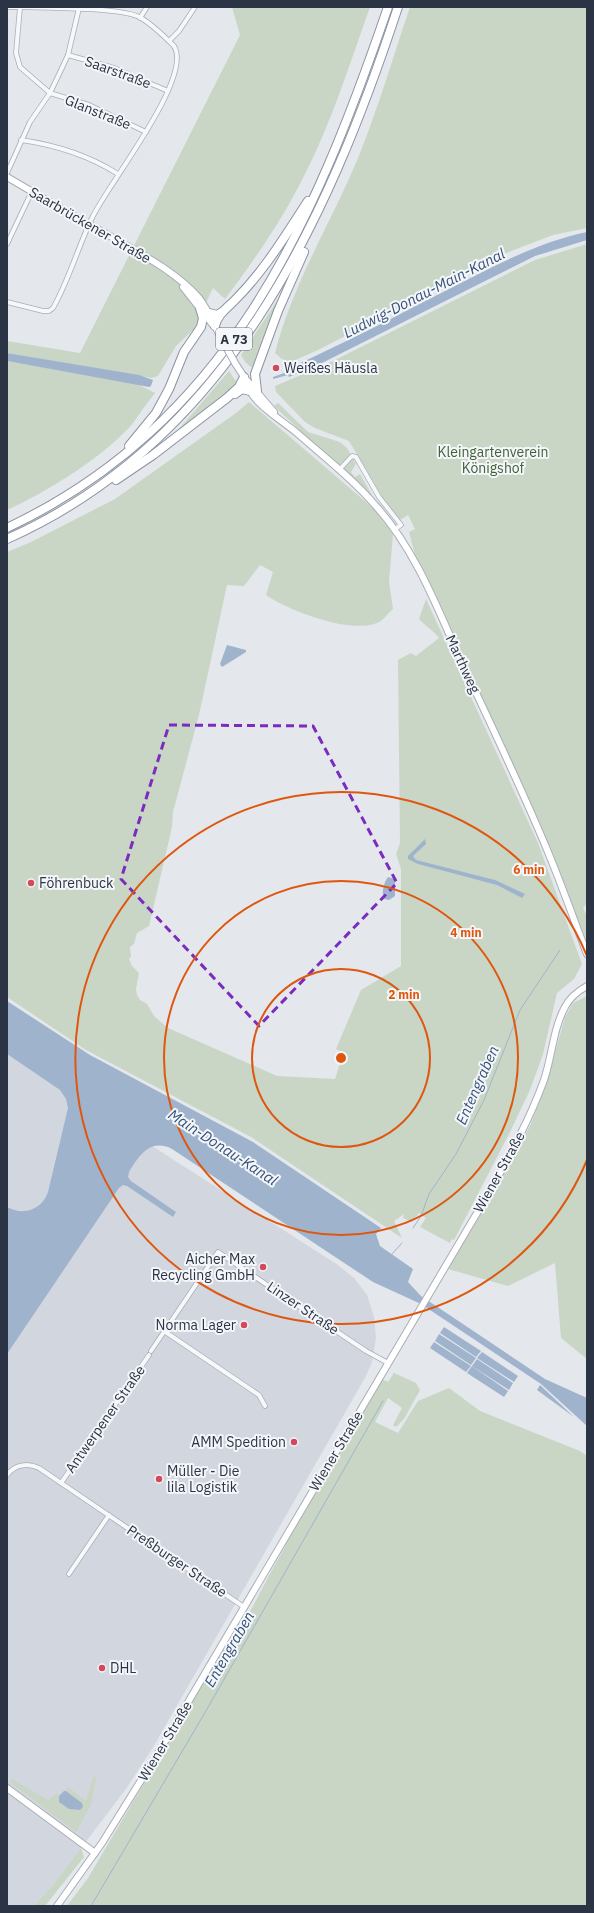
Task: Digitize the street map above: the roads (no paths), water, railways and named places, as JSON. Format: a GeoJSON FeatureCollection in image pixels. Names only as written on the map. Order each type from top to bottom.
{"type":"FeatureCollection","features":[{"type":"Feature","properties":{"kind":"highway","name":"A 73"},"geometry":{"type":"LineString","coordinates":[[7,528],[52,505],[107,470],[146,438],[172,413],[225,352],[277,272],[323,179],[356,100],[388,7]]}},
{"type":"Feature","properties":{"kind":"highway","name":"A 73"},"geometry":{"type":"LineString","coordinates":[[7,539],[54,514],[100,485],[159,438],[188,409],[217,376],[266,308],[314,220],[356,125],[398,7]]}},
{"type":"Feature","properties":{"kind":"highway"},"geometry":{"type":"LineString","coordinates":[[216,329],[217,319],[251,284],[276,251],[323,179]]}},
{"type":"Feature","properties":{"kind":"highway","name":"A 73"},"geometry":{"type":"LineString","coordinates":[[255,393],[255,379],[258,368],[281,305],[308,242],[314,220]]}},
{"type":"Feature","properties":{"kind":"highway","name":"A 73"},"geometry":{"type":"LineString","coordinates":[[107,470],[116,457],[134,441],[152,420],[165,396],[184,352],[196,336],[203,322],[200,308]]}},
{"type":"Feature","properties":{"kind":"highway"},"geometry":{"type":"LineString","coordinates":[[209,313],[216,315],[226,309]]}},
{"type":"Feature","properties":{"kind":"highway","name":"A 73"},"geometry":{"type":"LineString","coordinates":[[196,336],[206,330],[216,329]]}},
{"type":"Feature","properties":{"kind":"highway","name":"A 73"},"geometry":{"type":"LineString","coordinates":[[242,374],[251,373],[258,368]]}},
{"type":"Feature","properties":{"kind":"highway"},"geometry":{"type":"LineString","coordinates":[[100,485],[116,480],[140,464],[227,398],[239,387],[242,374]]}},
{"type":"Feature","properties":{"kind":"highway"},"geometry":{"type":"LineString","coordinates":[[227,398],[241,390],[255,393]]}},
{"type":"Feature","properties":{"kind":"main road","name":"Saarbrückener Straße"},"geometry":{"type":"LineString","coordinates":[[7,177],[89,224],[172,275],[191,290],[209,313],[216,329]]}},
{"type":"Feature","properties":{"kind":"main road","name":"Saarbrückener Straße"},"geometry":{"type":"LineString","coordinates":[[172,275],[216,329]]}},
{"type":"Feature","properties":{"kind":"main road","name":"Marthweg"},"geometry":{"type":"LineString","coordinates":[[216,329],[235,363],[262,402],[340,470],[371,500],[395,529],[422,577],[520,787],[548,853],[587,954]]}},
{"type":"Feature","properties":{"kind":"main road","name":"Wiener Straße"},"geometry":{"type":"LineString","coordinates":[[57,1906],[95,1853],[158,1753],[490,1191],[527,1122],[547,1072],[558,1024],[564,1007],[574,995],[587,986]]}},
{"type":"Feature","properties":{"kind":"main road"},"geometry":{"type":"LineString","coordinates":[[7,1788],[95,1853]]}},
{"type":"Feature","properties":{"kind":"street"},"geometry":{"type":"LineString","coordinates":[[7,7],[79,8],[125,13],[140,18],[169,41],[177,50],[175,74],[168,91],[146,132],[118,174],[89,224],[53,308],[49,311],[43,311],[7,302]]}},
{"type":"Feature","properties":{"kind":"street"},"geometry":{"type":"LineString","coordinates":[[20,7],[17,61],[20,67],[50,93]]}},
{"type":"Feature","properties":{"kind":"street"},"geometry":{"type":"LineString","coordinates":[[140,18],[148,7]]}},
{"type":"Feature","properties":{"kind":"street"},"geometry":{"type":"LineString","coordinates":[[169,41],[179,31],[195,7]]}},
{"type":"Feature","properties":{"kind":"street"},"geometry":{"type":"LineString","coordinates":[[7,173],[30,122],[50,93],[68,55],[79,8]]}},
{"type":"Feature","properties":{"kind":"street","name":"Saarstraße"},"geometry":{"type":"LineString","coordinates":[[68,55],[114,68],[168,91]]}},
{"type":"Feature","properties":{"kind":"street","name":"Glanstraße"},"geometry":{"type":"LineString","coordinates":[[50,93],[102,110],[146,132]]}},
{"type":"Feature","properties":{"kind":"street"},"geometry":{"type":"LineString","coordinates":[[22,140],[66,149],[103,164],[118,174]]}},
{"type":"Feature","properties":{"kind":"street"},"geometry":{"type":"LineString","coordinates":[[7,244],[32,191]]}},
{"type":"Feature","properties":{"kind":"street"},"geometry":{"type":"LineString","coordinates":[[340,470],[352,456],[356,457],[379,497],[401,525],[395,529]]}},
{"type":"Feature","properties":{"kind":"street","name":"Antwerpener Straße"},"geometry":{"type":"LineString","coordinates":[[61,1483],[218,1252]]}},
{"type":"Feature","properties":{"kind":"street","name":"Linzer Straße"},"geometry":{"type":"LineString","coordinates":[[218,1252],[366,1351],[388,1363]]}},
{"type":"Feature","properties":{"kind":"street"},"geometry":{"type":"LineString","coordinates":[[164,1331],[259,1395],[265,1406]]}},
{"type":"Feature","properties":{"kind":"street","name":"Preßburger Straße"},"geometry":{"type":"LineString","coordinates":[[7,1475],[20,1466],[30,1465],[40,1468],[244,1607]]}},
{"type":"Feature","properties":{"kind":"street"},"geometry":{"type":"LineString","coordinates":[[69,1574],[109,1515]]}},
{"type":"Feature","properties":{"kind":"water"},"geometry":{"type":"Polygon","coordinates":[[[587,232],[587,240],[535,256],[324,362],[289,377],[288,375],[273,379],[273,377],[287,372],[287,369],[518,255],[569,236],[587,232]]]}},
{"type":"Feature","properties":{"kind":"water"},"geometry":{"type":"Polygon","coordinates":[[[7,353],[139,375],[153,380],[151,386],[149,387],[7,361],[7,353]]]}},
{"type":"Feature","properties":{"kind":"water"},"geometry":{"type":"Polygon","coordinates":[[[227,645],[246,650],[246,652],[222,667],[220,664],[227,645]]]}},
{"type":"Feature","properties":{"kind":"water"},"geometry":{"type":"Polygon","coordinates":[[[425,839],[426,844],[413,856],[416,860],[495,880],[525,894],[522,898],[497,885],[418,864],[408,859],[408,856],[425,839]]]}},
{"type":"Feature","properties":{"kind":"water"},"geometry":{"type":"Polygon","coordinates":[[[388,877],[395,879],[395,896],[389,900],[384,899],[383,894],[384,885],[388,877]]]}},
{"type":"Feature","properties":{"kind":"water","name":"Main-Donau-Kanal"},"geometry":{"type":"Polygon","coordinates":[[[7,1001],[90,1055],[253,1142],[381,1228],[376,1234],[380,1246],[413,1269],[408,1282],[421,1296],[545,1379],[587,1398],[587,1426],[541,1384],[421,1304],[373,1282],[172,1149],[164,1146],[151,1147],[146,1150],[129,1172],[128,1177],[131,1181],[176,1212],[173,1217],[127,1186],[123,1185],[119,1188],[7,1354],[7,1207],[19,1211],[31,1210],[37,1207],[45,1198],[48,1192],[68,1108],[66,1099],[60,1090],[7,1054],[7,1001]]]}},
{"type":"Feature","properties":{"kind":"water"},"geometry":{"type":"Polygon","coordinates":[[[444,1327],[481,1351],[476,1357],[440,1333],[444,1327]]]}},
{"type":"Feature","properties":{"kind":"water"},"geometry":{"type":"Polygon","coordinates":[[[439,1334],[476,1358],[471,1365],[435,1341],[439,1334]]]}},
{"type":"Feature","properties":{"kind":"water"},"geometry":{"type":"Polygon","coordinates":[[[434,1342],[471,1366],[466,1372],[430,1348],[434,1342]]]}},
{"type":"Feature","properties":{"kind":"water"},"geometry":{"type":"Polygon","coordinates":[[[482,1352],[518,1376],[514,1382],[477,1358],[482,1352]]]}},
{"type":"Feature","properties":{"kind":"water"},"geometry":{"type":"Polygon","coordinates":[[[477,1359],[513,1383],[509,1390],[472,1366],[477,1359]]]}},
{"type":"Feature","properties":{"kind":"water"},"geometry":{"type":"Polygon","coordinates":[[[472,1366],[508,1391],[504,1397],[467,1373],[472,1366]]]}},
{"type":"Feature","properties":{"kind":"water"},"geometry":{"type":"Polygon","coordinates":[[[540,1385],[574,1417],[537,1390],[540,1385]]]}},
{"type":"Feature","properties":{"kind":"water"},"geometry":{"type":"Polygon","coordinates":[[[64,1791],[82,1803],[83,1807],[80,1810],[69,1809],[59,1802],[59,1796],[64,1791]]]}},
{"type":"Feature","properties":{"kind":"waterway","name":"Entengraben"},"geometry":{"type":"LineString","coordinates":[[413,1228],[421,1216],[429,1194],[456,1154],[484,1100],[520,1010],[560,950]]}},
{"type":"Feature","properties":{"kind":"waterway","name":"Entengraben"},"geometry":{"type":"LineString","coordinates":[[391,1255],[402,1243]]}},
{"type":"Feature","properties":{"kind":"waterway","name":"Entengraben"},"geometry":{"type":"LineString","coordinates":[[91,1906],[203,1716],[383,1401]]}},
{"type":"Feature","properties":{"kind":"place","name":"Weißes Häusla"},"geometry":{"type":"Point","coordinates":[276,368]}},
{"type":"Feature","properties":{"kind":"place","name":"Föhrenbuck"},"geometry":{"type":"Point","coordinates":[31,883]}},
{"type":"Feature","properties":{"kind":"place","name":"Aicher Max Recycling GmbH"},"geometry":{"type":"Point","coordinates":[263,1267]}},
{"type":"Feature","properties":{"kind":"place","name":"Norma Lager"},"geometry":{"type":"Point","coordinates":[244,1325]}},
{"type":"Feature","properties":{"kind":"place","name":"AMM Spedition"},"geometry":{"type":"Point","coordinates":[294,1442]}},
{"type":"Feature","properties":{"kind":"place","name":"Müller - Die lila Logistik"},"geometry":{"type":"Point","coordinates":[159,1479]}},
{"type":"Feature","properties":{"kind":"place","name":"DHL"},"geometry":{"type":"Point","coordinates":[102,1668]}},
{"type":"Feature","properties":{"kind":"water label","name":"Ludwig-Donau-Main-Kanal"},"geometry":{"type":"Point","coordinates":[424,293]}},
{"type":"Feature","properties":{"kind":"park label","name":"Kleingartenverein Königshof"},"geometry":{"type":"Point","coordinates":[493,460]}}]}
